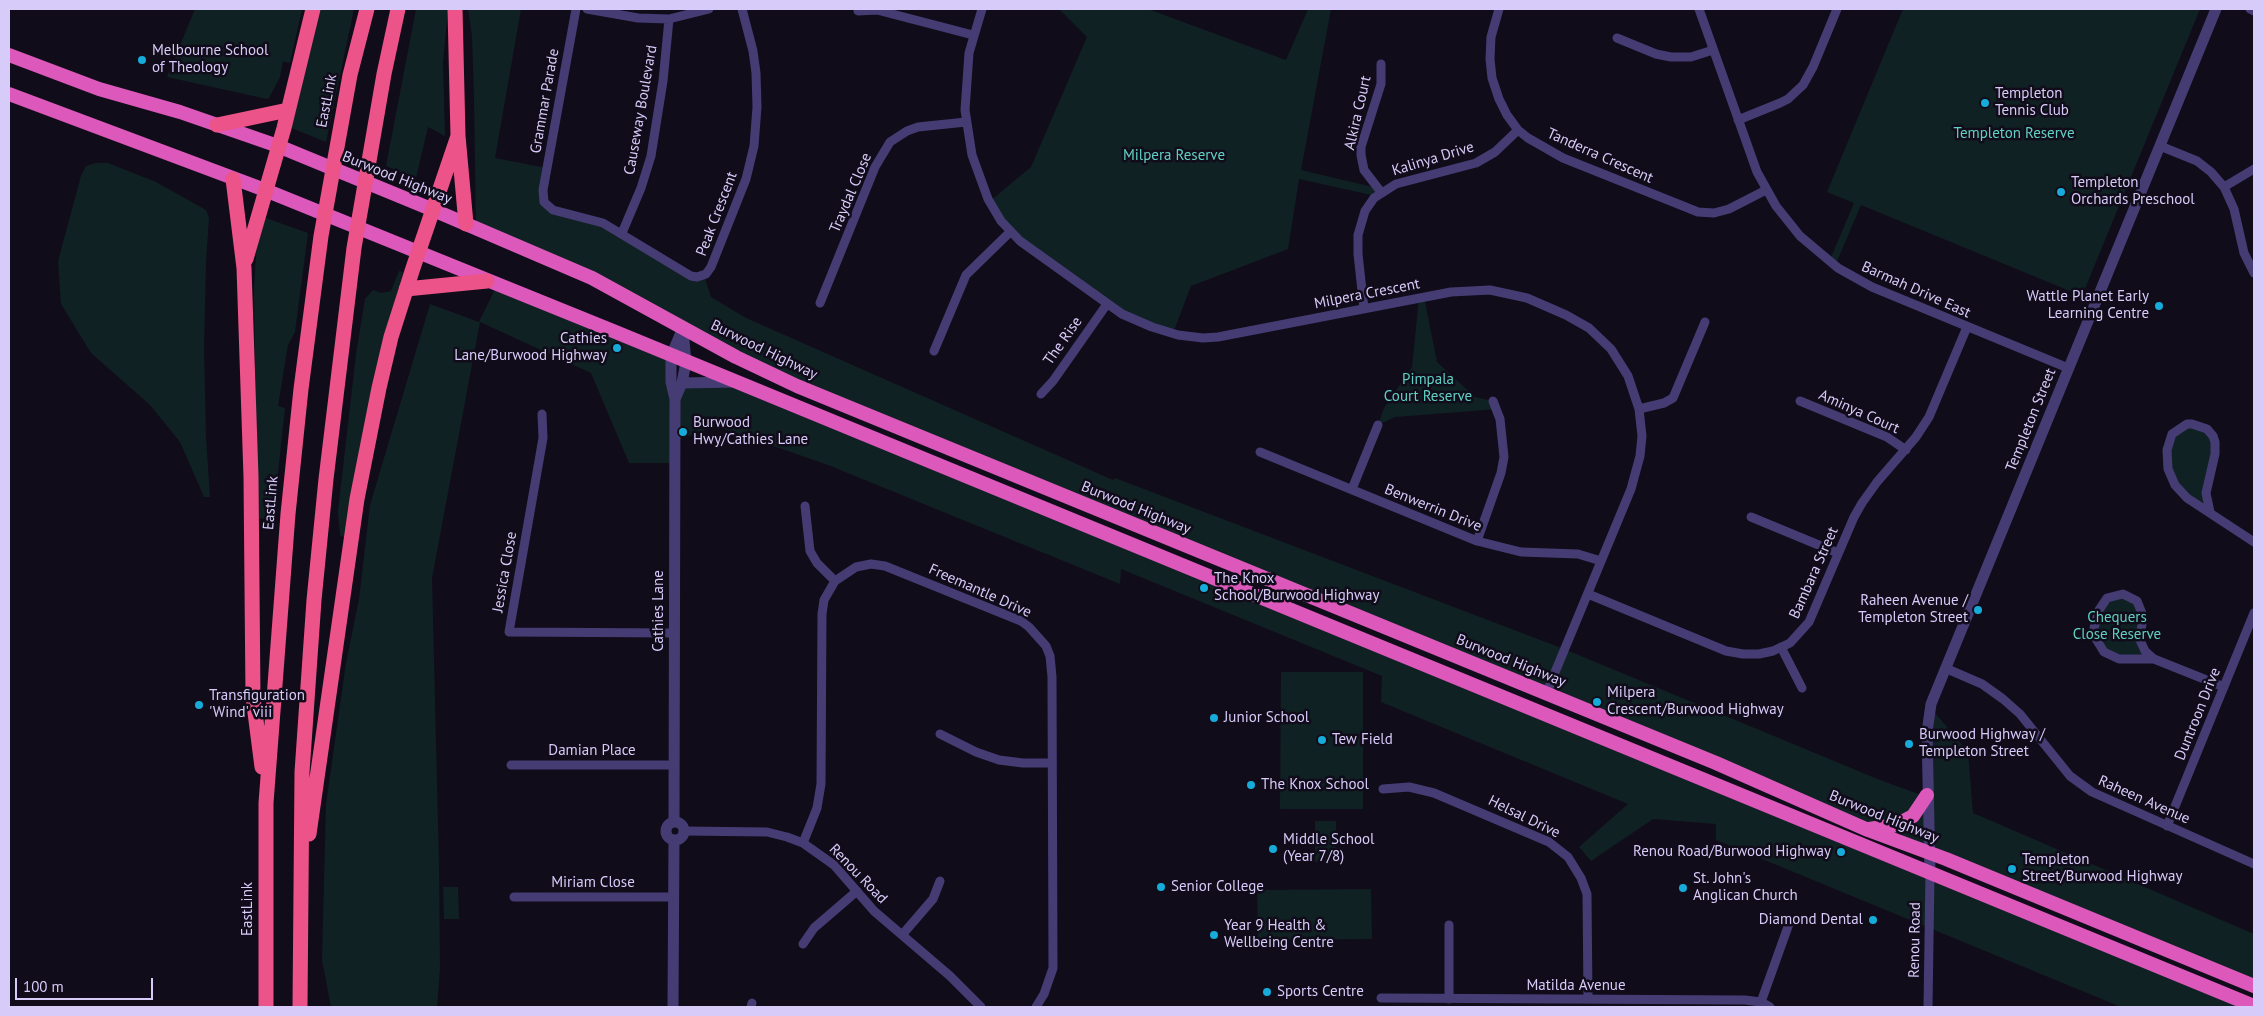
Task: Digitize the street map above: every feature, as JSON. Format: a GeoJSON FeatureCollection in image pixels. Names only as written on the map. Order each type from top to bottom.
{"type":"FeatureCollection","features":[{"type":"Feature","properties":{"kind":"highway"},"geometry":{"type":"LineString","coordinates":[[244,268],[288,110],[313,9]]}},
{"type":"Feature","properties":{"kind":"highway","name":"EastLink"},"geometry":{"type":"LineString","coordinates":[[266,1007],[266,803],[288,514],[300,389],[321,236],[338,136],[366,9]]}},
{"type":"Feature","properties":{"kind":"highway"},"geometry":{"type":"LineString","coordinates":[[300,1007],[302,772],[314,600],[336,382],[354,248],[370,149],[398,9]]}},
{"type":"Feature","properties":{"kind":"highway"},"geometry":{"type":"LineString","coordinates":[[455,9],[458,136],[466,224]]}},
{"type":"Feature","properties":{"kind":"highway","name":"Burwood Highway"},"geometry":{"type":"LineString","coordinates":[[9,55],[99,89],[217,125],[278,146],[432,209],[592,278],[736,357],[797,386],[1716,763],[1868,830],[1929,853],[2254,986]]}},
{"type":"Feature","properties":{"kind":"highway"},"geometry":{"type":"LineString","coordinates":[[9,94],[265,190],[2254,1006]]}},
{"type":"Feature","properties":{"kind":"highway"},"geometry":{"type":"LineString","coordinates":[[217,125],[288,110]]}},
{"type":"Feature","properties":{"kind":"highway"},"geometry":{"type":"LineString","coordinates":[[302,873],[313,812],[357,499],[381,380],[406,289],[458,136]]}},
{"type":"Feature","properties":{"kind":"highway"},"geometry":{"type":"LineString","coordinates":[[233,179],[244,268],[251,477],[253,697],[266,803]]}},
{"type":"Feature","properties":{"kind":"highway"},"geometry":{"type":"LineString","coordinates":[[406,289],[487,281]]}},
{"type":"Feature","properties":{"kind":"highway"},"geometry":{"type":"LineString","coordinates":[[791,405],[797,386]]}},
{"type":"Feature","properties":{"kind":"highway"},"geometry":{"type":"LineString","coordinates":[[1868,830],[1896,825],[1913,816],[1927,795]]}},
{"type":"Feature","properties":{"kind":"street","name":"Grammar Parade"},"geometry":{"type":"LineString","coordinates":[[543,198],[576,9]]}},
{"type":"Feature","properties":{"kind":"street"},"geometry":{"type":"LineString","coordinates":[[587,9],[638,18],[669,19],[709,9]]}},
{"type":"Feature","properties":{"kind":"street","name":"Peak Crescent"},"geometry":{"type":"LineString","coordinates":[[543,198],[546,205],[553,210],[599,221],[622,233],[691,276],[702,276],[711,267],[746,179],[756,135],[758,96],[756,74],[749,30],[742,9]]}},
{"type":"Feature","properties":{"kind":"street","name":"Milpera Crescent"},"geometry":{"type":"LineString","coordinates":[[982,9],[973,35],[966,67],[966,122],[972,155],[983,187],[994,210],[1010,232],[1122,314],[1152,327],[1178,335],[1203,338],[1224,336],[1464,290],[1502,291],[1527,298],[1578,321],[1604,342],[1628,376],[1639,409],[1642,446],[1638,468],[1546,694]]}},
{"type":"Feature","properties":{"kind":"street","name":"Tanderra Crescent"},"geometry":{"type":"LineString","coordinates":[[1499,9],[1491,38],[1490,68],[1498,100],[1518,130],[1536,144],[1558,155],[1698,212],[1714,213],[1729,210],[1766,190]]}},
{"type":"Feature","properties":{"kind":"street","name":"Barmah Drive East"},"geometry":{"type":"LineString","coordinates":[[1699,9],[1750,155],[1766,190],[1792,226],[1809,244],[1838,268],[1872,288],[2068,368]]}},
{"type":"Feature","properties":{"kind":"street"},"geometry":{"type":"LineString","coordinates":[[1738,120],[1788,99],[1803,85],[1813,67],[1837,9]]}},
{"type":"Feature","properties":{"kind":"street","name":"Templeton Street"},"geometry":{"type":"LineString","coordinates":[[1930,873],[1927,795],[1928,718],[1931,704],[2216,9]]}},
{"type":"Feature","properties":{"kind":"street"},"geometry":{"type":"LineString","coordinates":[[2250,9],[2254,11]]}},
{"type":"Feature","properties":{"kind":"street"},"geometry":{"type":"LineString","coordinates":[[858,11],[877,10],[973,35]]}},
{"type":"Feature","properties":{"kind":"street","name":"Causeway Boulevard"},"geometry":{"type":"LineString","coordinates":[[622,233],[642,188],[650,156],[663,81],[669,19]]}},
{"type":"Feature","properties":{"kind":"street"},"geometry":{"type":"LineString","coordinates":[[1618,38],[1656,54],[1671,57],[1691,57],[1713,50]]}},
{"type":"Feature","properties":{"kind":"street","name":"Alkira Court"},"geometry":{"type":"LineString","coordinates":[[1381,64],[1381,84],[1361,147],[1361,155],[1364,170],[1381,192]]}},
{"type":"Feature","properties":{"kind":"street","name":"Traydal Close"},"geometry":{"type":"LineString","coordinates":[[820,302],[875,167],[890,142],[907,131],[918,127],[966,122]]}},
{"type":"Feature","properties":{"kind":"street","name":"Kalinya Drive"},"geometry":{"type":"LineString","coordinates":[[1364,309],[1358,254],[1358,235],[1365,211],[1381,192],[1405,181],[1476,162],[1495,152],[1518,130]]}},
{"type":"Feature","properties":{"kind":"street"},"geometry":{"type":"LineString","coordinates":[[2160,146],[2197,162],[2216,177],[2224,187],[2234,209],[2244,253],[2254,273]]}},
{"type":"Feature","properties":{"kind":"street"},"geometry":{"type":"LineString","coordinates":[[2224,187],[2254,169]]}},
{"type":"Feature","properties":{"kind":"street"},"geometry":{"type":"LineString","coordinates":[[934,350],[966,275],[1010,232]]}},
{"type":"Feature","properties":{"kind":"street","name":"The Rise"},"geometry":{"type":"LineString","coordinates":[[1041,394],[1053,381],[1107,304]]}},
{"type":"Feature","properties":{"kind":"street"},"geometry":{"type":"LineString","coordinates":[[1639,409],[1664,403],[1672,398],[1705,322]]}},
{"type":"Feature","properties":{"kind":"street","name":"Bambara Street"},"geometry":{"type":"LineString","coordinates":[[1588,594],[1726,651],[1751,654],[1765,652],[1781,647],[1798,636],[1808,622],[1862,503],[1877,482],[1906,450],[1934,407],[1967,327]]}},
{"type":"Feature","properties":{"kind":"street","name":"Cathies Lane"},"geometry":{"type":"LineString","coordinates":[[674,822],[675,400],[671,382],[671,356],[683,328]]}},
{"type":"Feature","properties":{"kind":"street","name":"Cathies Lane"},"geometry":{"type":"LineString","coordinates":[[675,400],[682,383],[686,362],[683,328]]}},
{"type":"Feature","properties":{"kind":"street"},"geometry":{"type":"LineString","coordinates":[[682,383],[736,382]]}},
{"type":"Feature","properties":{"kind":"street"},"geometry":{"type":"LineString","coordinates":[[1477,541],[1501,473],[1504,457],[1500,419],[1493,401]]}},
{"type":"Feature","properties":{"kind":"street","name":"Aminya Court"},"geometry":{"type":"LineString","coordinates":[[1800,401],[1888,437],[1906,450]]}},
{"type":"Feature","properties":{"kind":"street","name":"Jessica Close"},"geometry":{"type":"LineString","coordinates":[[542,414],[543,438],[509,632],[674,633]]}},
{"type":"Feature","properties":{"kind":"street"},"geometry":{"type":"LineString","coordinates":[[2210,512],[2206,493],[2215,454],[2215,442],[2207,429],[2187,424],[2177,430],[2169,441],[2168,469],[2179,491],[2195,504],[2254,542]]}},
{"type":"Feature","properties":{"kind":"street"},"geometry":{"type":"LineString","coordinates":[[1352,489],[1378,425]]}},
{"type":"Feature","properties":{"kind":"street","name":"Benwerrin Drive"},"geometry":{"type":"LineString","coordinates":[[1260,452],[1477,541],[1516,551],[1578,554],[1601,561]]}},
{"type":"Feature","properties":{"kind":"street"},"geometry":{"type":"LineString","coordinates":[[805,506],[810,551],[822,570],[835,581]]}},
{"type":"Feature","properties":{"kind":"street"},"geometry":{"type":"LineString","coordinates":[[1751,517],[1838,553]]}},
{"type":"Feature","properties":{"kind":"street","name":"Freemantle Drive"},"geometry":{"type":"LineString","coordinates":[[803,843],[816,808],[822,784],[822,607],[827,593],[835,581],[856,567],[871,564],[885,566],[1021,621],[1046,646],[1052,665],[1052,968],[1044,994],[1036,1007]]}},
{"type":"Feature","properties":{"kind":"street"},"geometry":{"type":"LineString","coordinates":[[2154,659],[2119,659],[2108,655],[2101,649],[2096,639],[2094,628],[2099,610],[2108,598],[2120,594],[2127,595],[2139,604],[2143,616],[2140,640],[2144,651],[2154,659],[2224,687]]}},
{"type":"Feature","properties":{"kind":"street","name":"Duntroon Drive"},"geometry":{"type":"LineString","coordinates":[[2167,826],[2254,613]]}},
{"type":"Feature","properties":{"kind":"street"},"geometry":{"type":"LineString","coordinates":[[1781,647],[1802,688]]}},
{"type":"Feature","properties":{"kind":"street","name":"Raheen Avenue"},"geometry":{"type":"LineString","coordinates":[[1945,668],[1982,684],[2003,698],[2020,714],[2058,764],[2081,785],[2103,799],[2254,864]]}},
{"type":"Feature","properties":{"kind":"street"},"geometry":{"type":"LineString","coordinates":[[940,734],[976,752],[999,760],[1023,763],[1052,763]]}},
{"type":"Feature","properties":{"kind":"street","name":"Damian Place"},"geometry":{"type":"LineString","coordinates":[[511,765],[674,765]]}},
{"type":"Feature","properties":{"kind":"street","name":"Helsal Drive"},"geometry":{"type":"LineString","coordinates":[[1383,789],[1409,787],[1434,793],[1549,842],[1568,857],[1581,878],[1587,894],[1588,999]]}},
{"type":"Feature","properties":{"kind":"street"},"geometry":{"type":"LineString","coordinates":[[674,822],[682,825],[684,831],[682,838],[674,840],[669,838],[666,830],[674,822]]}},
{"type":"Feature","properties":{"kind":"street","name":"Renou Road"},"geometry":{"type":"LineString","coordinates":[[684,831],[766,832],[787,836],[803,843],[834,865],[874,911],[950,976],[981,1007]]}},
{"type":"Feature","properties":{"kind":"street"},"geometry":{"type":"LineString","coordinates":[[673,1007],[674,840]]}},
{"type":"Feature","properties":{"kind":"street","name":"Renou Road"},"geometry":{"type":"LineString","coordinates":[[1928,1007],[1930,873]]}},
{"type":"Feature","properties":{"kind":"street"},"geometry":{"type":"LineString","coordinates":[[902,935],[932,899],[940,881]]}},
{"type":"Feature","properties":{"kind":"street"},"geometry":{"type":"LineString","coordinates":[[803,944],[814,928],[857,891]]}},
{"type":"Feature","properties":{"kind":"street","name":"Miriam Close"},"geometry":{"type":"LineString","coordinates":[[514,897],[673,896]]}},
{"type":"Feature","properties":{"kind":"street"},"geometry":{"type":"LineString","coordinates":[[1761,1002],[1790,921]]}},
{"type":"Feature","properties":{"kind":"street"},"geometry":{"type":"LineString","coordinates":[[1449,925],[1449,999]]}},
{"type":"Feature","properties":{"kind":"street","name":"Matilda Avenue"},"geometry":{"type":"LineString","coordinates":[[1381,998],[1745,1000],[1761,1002],[1770,1007]]}},
{"type":"Feature","properties":{"kind":"green space"},"geometry":{"type":"Polygon","coordinates":[[[195,9],[302,9],[290,63],[283,61],[280,77],[269,98],[167,77],[195,9]]]}},
{"type":"Feature","properties":{"kind":"green space"},"geometry":{"type":"Polygon","coordinates":[[[318,9],[354,9],[326,142],[289,127],[318,9]]]}},
{"type":"Feature","properties":{"kind":"green space"},"geometry":{"type":"Polygon","coordinates":[[[416,9],[448,9],[443,62],[445,136],[428,127],[416,178],[386,166],[416,9]]]}},
{"type":"Feature","properties":{"kind":"green space"},"geometry":{"type":"Polygon","coordinates":[[[468,9],[521,9],[495,158],[547,168],[546,205],[595,220],[691,275],[704,275],[711,297],[746,318],[1113,480],[1115,478],[1564,649],[1880,780],[1927,797],[1930,707],[1968,752],[1973,813],[2254,934],[2254,984],[718,348],[476,228],[472,36],[468,9]]]}},
{"type":"Feature","properties":{"kind":"green space","name":"Milpera Reserve"},"geometry":{"type":"Polygon","coordinates":[[[1059,9],[1148,9],[1286,60],[1308,9],[1331,9],[1301,170],[1377,188],[1376,196],[1299,179],[1288,249],[1191,286],[1173,333],[1139,322],[1020,241],[990,201],[1031,167],[1087,37],[1059,9]]]}},
{"type":"Feature","properties":{"kind":"green space","name":"Templeton Reserve"},"geometry":{"type":"Polygon","coordinates":[[[1903,9],[2200,9],[2082,296],[1861,205],[1835,266],[1829,262],[1854,203],[1827,192],[1903,9]]]}},
{"type":"Feature","properties":{"kind":"green space"},"geometry":{"type":"Polygon","coordinates":[[[96,163],[108,163],[156,182],[206,210],[209,218],[204,349],[206,438],[210,497],[204,497],[180,442],[150,405],[91,353],[61,304],[58,261],[81,176],[86,166],[96,163]]]}},
{"type":"Feature","properties":{"kind":"green space"},"geometry":{"type":"Polygon","coordinates":[[[263,217],[308,233],[295,332],[288,345],[278,406],[285,408],[272,527],[269,527],[267,518],[257,519],[254,290],[257,239],[263,217]]]}},
{"type":"Feature","properties":{"kind":"green space"},"geometry":{"type":"Polygon","coordinates":[[[399,271],[403,272],[375,372],[345,537],[340,536],[338,511],[356,354],[365,299],[373,290],[381,293],[391,291],[399,271]]]}},
{"type":"Feature","properties":{"kind":"green space"},"geometry":{"type":"Polygon","coordinates":[[[497,285],[671,356],[671,382],[735,382],[2254,1007],[2121,1007],[1716,840],[1716,824],[1653,819],[1591,861],[1579,847],[1628,804],[1381,702],[1382,676],[1121,569],[1120,584],[828,465],[716,426],[675,441],[674,463],[629,463],[591,373],[480,322],[432,578],[439,865],[440,968],[437,1007],[331,1007],[322,960],[326,804],[346,663],[359,599],[370,505],[430,304],[479,322],[497,285]]]}},
{"type":"Feature","properties":{"kind":"green space","name":"Pimpala Court Reserve"},"geometry":{"type":"Polygon","coordinates":[[[1424,297],[1437,362],[1475,397],[1493,401],[1498,409],[1395,417],[1378,425],[1384,408],[1412,367],[1419,298],[1424,297]]]}},
{"type":"Feature","properties":{"kind":"green space"},"geometry":{"type":"Polygon","coordinates":[[[2187,424],[2213,436],[2206,489],[2210,511],[2195,504],[2168,469],[2172,434],[2187,424]]]}},
{"type":"Feature","properties":{"kind":"green space","name":"Chequers Close Reserve"},"geometry":{"type":"Polygon","coordinates":[[[2115,595],[2139,604],[2140,633],[2153,659],[2128,660],[2101,649],[2097,615],[2115,595]]]}},
{"type":"Feature","properties":{"kind":"green space","name":"Tew Field"},"geometry":{"type":"Polygon","coordinates":[[[1281,672],[1363,672],[1363,809],[1280,809],[1281,672]]]}},
{"type":"Feature","properties":{"kind":"green space"},"geometry":{"type":"Polygon","coordinates":[[[1315,821],[1336,821],[1336,862],[1315,862],[1315,821]]]}},
{"type":"Feature","properties":{"kind":"green space"},"geometry":{"type":"Polygon","coordinates":[[[443,887],[458,887],[459,919],[444,919],[443,887]]]}},
{"type":"Feature","properties":{"kind":"green space"},"geometry":{"type":"Polygon","coordinates":[[[1371,889],[1372,939],[1258,940],[1257,890],[1371,889]]]}},
{"type":"Feature","properties":{"kind":"place","name":"Melbourne School of Theology"},"geometry":{"type":"Point","coordinates":[142,60]}},
{"type":"Feature","properties":{"kind":"place","name":"Templeton Tennis Club"},"geometry":{"type":"Point","coordinates":[1985,103]}},
{"type":"Feature","properties":{"kind":"place","name":"Templeton Orchards Preschool"},"geometry":{"type":"Point","coordinates":[2061,192]}},
{"type":"Feature","properties":{"kind":"place","name":"Wattle Planet Early Learning Centre"},"geometry":{"type":"Point","coordinates":[2159,306]}},
{"type":"Feature","properties":{"kind":"place","name":"Cathies Lane/Burwood Highway"},"geometry":{"type":"Point","coordinates":[617,348]}},
{"type":"Feature","properties":{"kind":"place","name":"Burwood Hwy/Cathies Lane"},"geometry":{"type":"Point","coordinates":[683,432]}},
{"type":"Feature","properties":{"kind":"place","name":"The Knox School/Burwood Highway"},"geometry":{"type":"Point","coordinates":[1204,588]}},
{"type":"Feature","properties":{"kind":"place","name":"Raheen Avenue / Templeton Street"},"geometry":{"type":"Point","coordinates":[1978,610]}},
{"type":"Feature","properties":{"kind":"place","name":"Milpera Crescent/Burwood Highway"},"geometry":{"type":"Point","coordinates":[1597,702]}},
{"type":"Feature","properties":{"kind":"place","name":"Transfiguration 'Wind' viii"},"geometry":{"type":"Point","coordinates":[199,705]}},
{"type":"Feature","properties":{"kind":"place","name":"Junior School"},"geometry":{"type":"Point","coordinates":[1214,718]}},
{"type":"Feature","properties":{"kind":"place","name":"Tew Field"},"geometry":{"type":"Point","coordinates":[1322,740]}},
{"type":"Feature","properties":{"kind":"place","name":"Burwood Highway / Templeton Street"},"geometry":{"type":"Point","coordinates":[1909,744]}},
{"type":"Feature","properties":{"kind":"place","name":"The Knox School"},"geometry":{"type":"Point","coordinates":[1251,785]}},
{"type":"Feature","properties":{"kind":"place","name":"Middle School (Year 7/8)"},"geometry":{"type":"Point","coordinates":[1273,849]}},
{"type":"Feature","properties":{"kind":"place","name":"Renou Road/Burwood Highway"},"geometry":{"type":"Point","coordinates":[1841,852]}},
{"type":"Feature","properties":{"kind":"place","name":"Templeton Street/Burwood Highway"},"geometry":{"type":"Point","coordinates":[2012,869]}},
{"type":"Feature","properties":{"kind":"place","name":"Senior College"},"geometry":{"type":"Point","coordinates":[1161,887]}},
{"type":"Feature","properties":{"kind":"place","name":"St. John's Anglican Church"},"geometry":{"type":"Point","coordinates":[1683,888]}},
{"type":"Feature","properties":{"kind":"place","name":"Diamond Dental"},"geometry":{"type":"Point","coordinates":[1873,920]}},
{"type":"Feature","properties":{"kind":"place","name":"Year 9 Health & Wellbeing Centre"},"geometry":{"type":"Point","coordinates":[1214,935]}},
{"type":"Feature","properties":{"kind":"place","name":"Sports Centre"},"geometry":{"type":"Point","coordinates":[1267,992]}}]}
